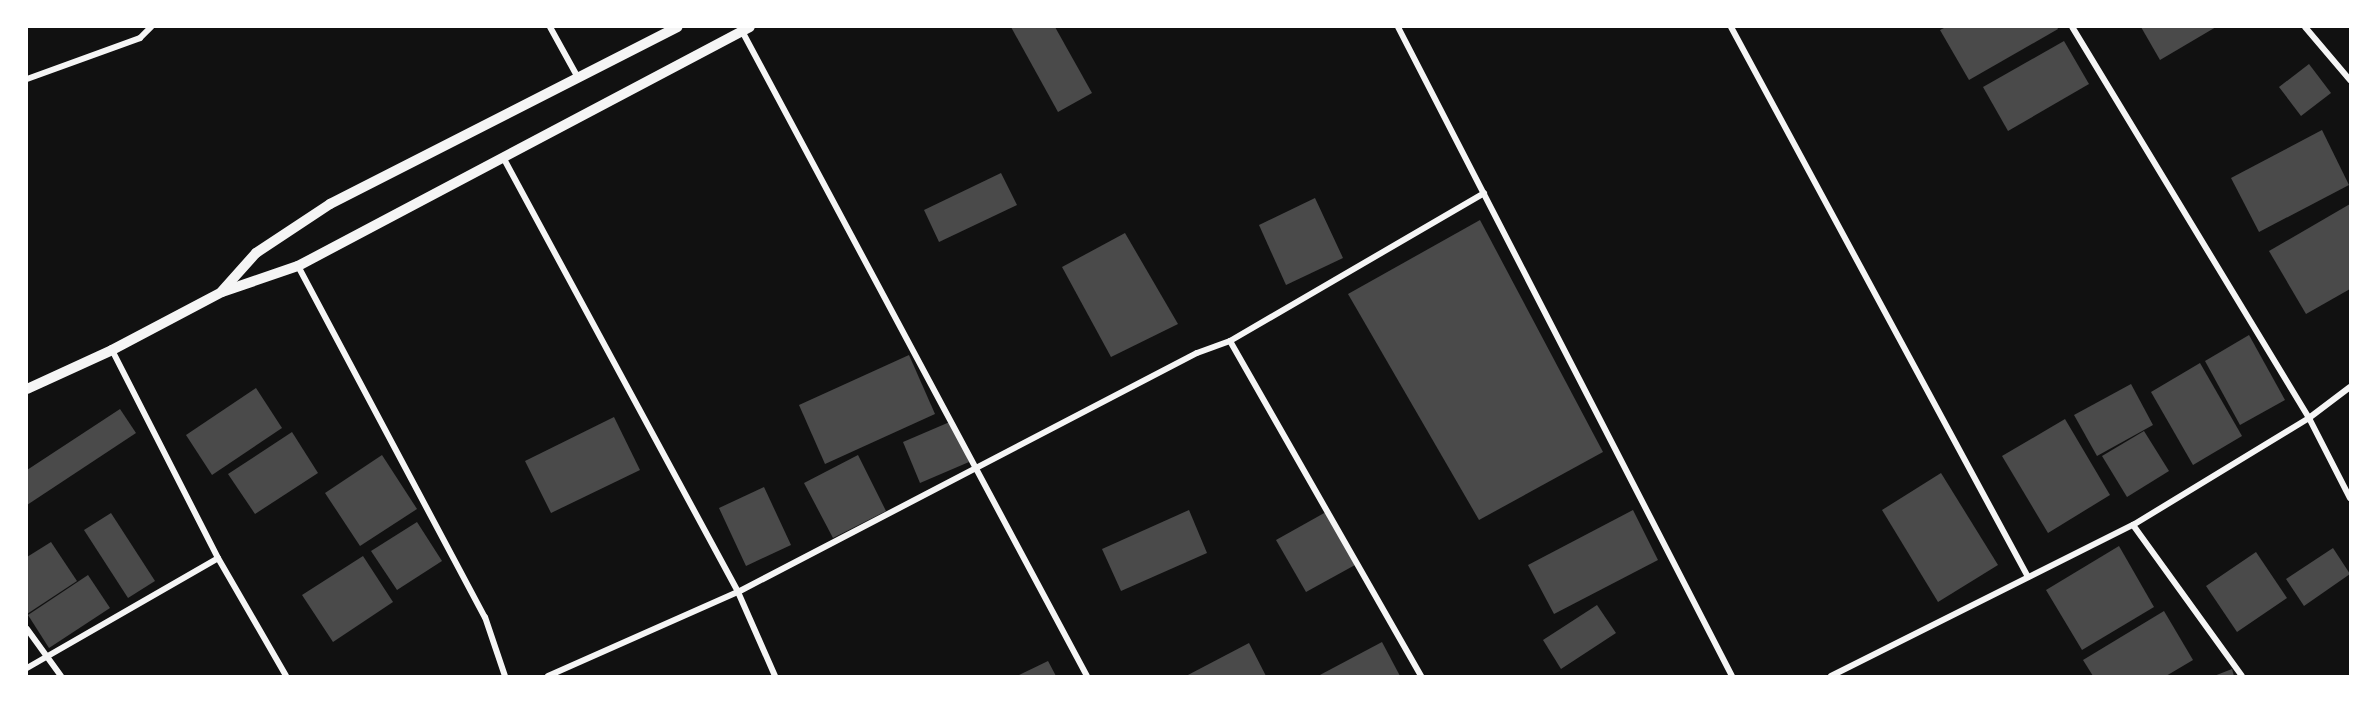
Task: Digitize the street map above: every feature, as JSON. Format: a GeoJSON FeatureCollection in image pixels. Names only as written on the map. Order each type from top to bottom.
{"type":"FeatureCollection","features":[{"type":"Feature","properties":{"kind":"street"},"geometry":{"type":"LineString","coordinates":[[27,79],[140,38],[151,27]]}},
{"type":"Feature","properties":{"kind":"street"},"geometry":{"type":"LineString","coordinates":[[550,27],[577,76]]}},
{"type":"Feature","properties":{"kind":"street"},"geometry":{"type":"LineString","coordinates":[[222,292],[255,253],[279,234],[577,76],[678,27]]}},
{"type":"Feature","properties":{"kind":"street"},"geometry":{"type":"LineString","coordinates":[[1398,27],[1732,676]]}},
{"type":"Feature","properties":{"kind":"street"},"geometry":{"type":"LineString","coordinates":[[1731,27],[2028,577]]}},
{"type":"Feature","properties":{"kind":"street"},"geometry":{"type":"LineString","coordinates":[[2072,27],[2309,418],[2350,498]]}},
{"type":"Feature","properties":{"kind":"street"},"geometry":{"type":"LineString","coordinates":[[2306,27],[2350,80]]}},
{"type":"Feature","properties":{"kind":"street"},"geometry":{"type":"LineString","coordinates":[[27,389],[112,350],[222,292],[298,266],[746,29],[976,469],[1088,676]]}},
{"type":"Feature","properties":{"kind":"street"},"geometry":{"type":"LineString","coordinates":[[504,159],[738,592],[776,676]]}},
{"type":"Feature","properties":{"kind":"street"},"geometry":{"type":"LineString","coordinates":[[548,676],[738,592],[1197,353],[1230,341],[1484,193]]}},
{"type":"Feature","properties":{"kind":"street"},"geometry":{"type":"LineString","coordinates":[[298,266],[485,617],[505,676]]}},
{"type":"Feature","properties":{"kind":"street"},"geometry":{"type":"LineString","coordinates":[[1230,341],[1421,676]]}},
{"type":"Feature","properties":{"kind":"street"},"geometry":{"type":"LineString","coordinates":[[112,350],[218,558],[286,676]]}},
{"type":"Feature","properties":{"kind":"street"},"geometry":{"type":"LineString","coordinates":[[1831,676],[2133,525],[2309,418],[2350,387]]}},
{"type":"Feature","properties":{"kind":"street"},"geometry":{"type":"LineString","coordinates":[[2133,525],[2242,676]]}},
{"type":"Feature","properties":{"kind":"street"},"geometry":{"type":"LineString","coordinates":[[27,668],[218,558]]}},
{"type":"Feature","properties":{"kind":"street"},"geometry":{"type":"LineString","coordinates":[[27,629],[60,676]]}},
{"type":"Feature","properties":{"kind":"building"},"geometry":{"type":"Polygon","coordinates":[[[1011,27],[1055,27],[1092,93],[1058,112],[1011,27]]]}},
{"type":"Feature","properties":{"kind":"building"},"geometry":{"type":"Polygon","coordinates":[[[1946,27],[2057,27],[2058,29],[1969,80],[1940,30],[1946,27]]]}},
{"type":"Feature","properties":{"kind":"building"},"geometry":{"type":"Polygon","coordinates":[[[2141,27],[2216,27],[2160,60],[2141,27]]]}},
{"type":"Feature","properties":{"kind":"building"},"geometry":{"type":"Polygon","coordinates":[[[2064,41],[2089,84],[2008,131],[1983,87],[2064,41]]]}},
{"type":"Feature","properties":{"kind":"building"},"geometry":{"type":"Polygon","coordinates":[[[2309,64],[2331,93],[2301,116],[2279,87],[2309,64]]]}},
{"type":"Feature","properties":{"kind":"building"},"geometry":{"type":"Polygon","coordinates":[[[2322,130],[2349,185],[2259,232],[2231,178],[2322,130]]]}},
{"type":"Feature","properties":{"kind":"building"},"geometry":{"type":"Polygon","coordinates":[[[1001,173],[1017,205],[939,242],[924,210],[1001,173]]]}},
{"type":"Feature","properties":{"kind":"building"},"geometry":{"type":"Polygon","coordinates":[[[1315,198],[1343,258],[1286,285],[1259,225],[1315,198]]]}},
{"type":"Feature","properties":{"kind":"building"},"geometry":{"type":"Polygon","coordinates":[[[2350,204],[2350,289],[2306,314],[2269,251],[2350,204]]]}},
{"type":"Feature","properties":{"kind":"building"},"geometry":{"type":"Polygon","coordinates":[[[1480,220],[1603,452],[1479,520],[1348,294],[1480,220]]]}},
{"type":"Feature","properties":{"kind":"building"},"geometry":{"type":"Polygon","coordinates":[[[1125,233],[1178,324],[1111,357],[1062,267],[1125,233]]]}},
{"type":"Feature","properties":{"kind":"building"},"geometry":{"type":"Polygon","coordinates":[[[2249,335],[2285,400],[2240,425],[2205,361],[2249,335]]]}},
{"type":"Feature","properties":{"kind":"building"},"geometry":{"type":"Polygon","coordinates":[[[909,355],[935,414],[825,464],[799,405],[909,355]]]}},
{"type":"Feature","properties":{"kind":"building"},"geometry":{"type":"Polygon","coordinates":[[[2200,363],[2242,436],[2193,465],[2151,392],[2200,363]]]}},
{"type":"Feature","properties":{"kind":"building"},"geometry":{"type":"Polygon","coordinates":[[[2131,384],[2153,425],[2097,456],[2074,415],[2131,384]]]}},
{"type":"Feature","properties":{"kind":"building"},"geometry":{"type":"Polygon","coordinates":[[[256,388],[282,428],[212,475],[186,435],[256,388]]]}},
{"type":"Feature","properties":{"kind":"building"},"geometry":{"type":"Polygon","coordinates":[[[120,409],[136,433],[27,505],[27,470],[120,409]]]}},
{"type":"Feature","properties":{"kind":"building"},"geometry":{"type":"Polygon","coordinates":[[[614,417],[640,470],[551,513],[525,461],[614,417]]]}},
{"type":"Feature","properties":{"kind":"building"},"geometry":{"type":"Polygon","coordinates":[[[2065,419],[2110,495],[2048,533],[2002,456],[2065,419]]]}},
{"type":"Feature","properties":{"kind":"building"},"geometry":{"type":"Polygon","coordinates":[[[952,421],[969,462],[920,483],[903,442],[952,421]]]}},
{"type":"Feature","properties":{"kind":"building"},"geometry":{"type":"Polygon","coordinates":[[[2144,431],[2169,471],[2127,497],[2102,456],[2144,431]]]}},
{"type":"Feature","properties":{"kind":"building"},"geometry":{"type":"Polygon","coordinates":[[[292,432],[318,473],[255,514],[228,474],[292,432]]]}},
{"type":"Feature","properties":{"kind":"building"},"geometry":{"type":"Polygon","coordinates":[[[382,455],[417,509],[360,546],[325,493],[382,455]]]}},
{"type":"Feature","properties":{"kind":"building"},"geometry":{"type":"Polygon","coordinates":[[[858,455],[886,511],[833,538],[804,483],[858,455]]]}},
{"type":"Feature","properties":{"kind":"building"},"geometry":{"type":"Polygon","coordinates":[[[1941,473],[1998,565],[1938,602],[1882,510],[1941,473]]]}},
{"type":"Feature","properties":{"kind":"building"},"geometry":{"type":"Polygon","coordinates":[[[764,487],[791,545],[746,566],[719,508],[764,487]]]}},
{"type":"Feature","properties":{"kind":"building"},"geometry":{"type":"Polygon","coordinates":[[[1189,510],[1207,553],[1121,591],[1102,549],[1189,510]]]}},
{"type":"Feature","properties":{"kind":"building"},"geometry":{"type":"Polygon","coordinates":[[[1633,510],[1658,560],[1554,614],[1528,565],[1633,510]]]}},
{"type":"Feature","properties":{"kind":"building"},"geometry":{"type":"Polygon","coordinates":[[[1326,512],[1355,565],[1306,592],[1276,540],[1326,512]]]}},
{"type":"Feature","properties":{"kind":"building"},"geometry":{"type":"Polygon","coordinates":[[[111,513],[155,581],[128,598],[84,530],[111,513]]]}},
{"type":"Feature","properties":{"kind":"building"},"geometry":{"type":"Polygon","coordinates":[[[417,522],[442,561],[397,590],[371,551],[417,522]]]}},
{"type":"Feature","properties":{"kind":"building"},"geometry":{"type":"Polygon","coordinates":[[[51,542],[77,581],[27,614],[27,557],[51,542]]]}},
{"type":"Feature","properties":{"kind":"building"},"geometry":{"type":"Polygon","coordinates":[[[2119,546],[2154,607],[2082,650],[2046,590],[2119,546]]]}},
{"type":"Feature","properties":{"kind":"building"},"geometry":{"type":"Polygon","coordinates":[[[2333,548],[2350,574],[2304,606],[2286,579],[2333,548]]]}},
{"type":"Feature","properties":{"kind":"building"},"geometry":{"type":"Polygon","coordinates":[[[2256,552],[2287,598],[2237,632],[2206,586],[2256,552]]]}},
{"type":"Feature","properties":{"kind":"building"},"geometry":{"type":"Polygon","coordinates":[[[363,556],[393,602],[333,642],[302,595],[363,556]]]}},
{"type":"Feature","properties":{"kind":"building"},"geometry":{"type":"Polygon","coordinates":[[[88,575],[110,608],[49,648],[28,615],[88,575]]]}},
{"type":"Feature","properties":{"kind":"building"},"geometry":{"type":"Polygon","coordinates":[[[1597,605],[1616,633],[1561,669],[1543,640],[1597,605]]]}},
{"type":"Feature","properties":{"kind":"building"},"geometry":{"type":"Polygon","coordinates":[[[2164,611],[2193,660],[2166,676],[2093,676],[2083,660],[2164,611]]]}},
{"type":"Feature","properties":{"kind":"building"},"geometry":{"type":"Polygon","coordinates":[[[1382,642],[1400,676],[1318,676],[1382,642]]]}},
{"type":"Feature","properties":{"kind":"building"},"geometry":{"type":"Polygon","coordinates":[[[1249,643],[1266,676],[1186,676],[1249,643]]]}},
{"type":"Feature","properties":{"kind":"building"},"geometry":{"type":"Polygon","coordinates":[[[1048,661],[1056,676],[1017,676],[1048,661]]]}},
{"type":"Feature","properties":{"kind":"building"},"geometry":{"type":"Polygon","coordinates":[[[2232,669],[2234,676],[2214,676],[2232,669]]]}}]}
